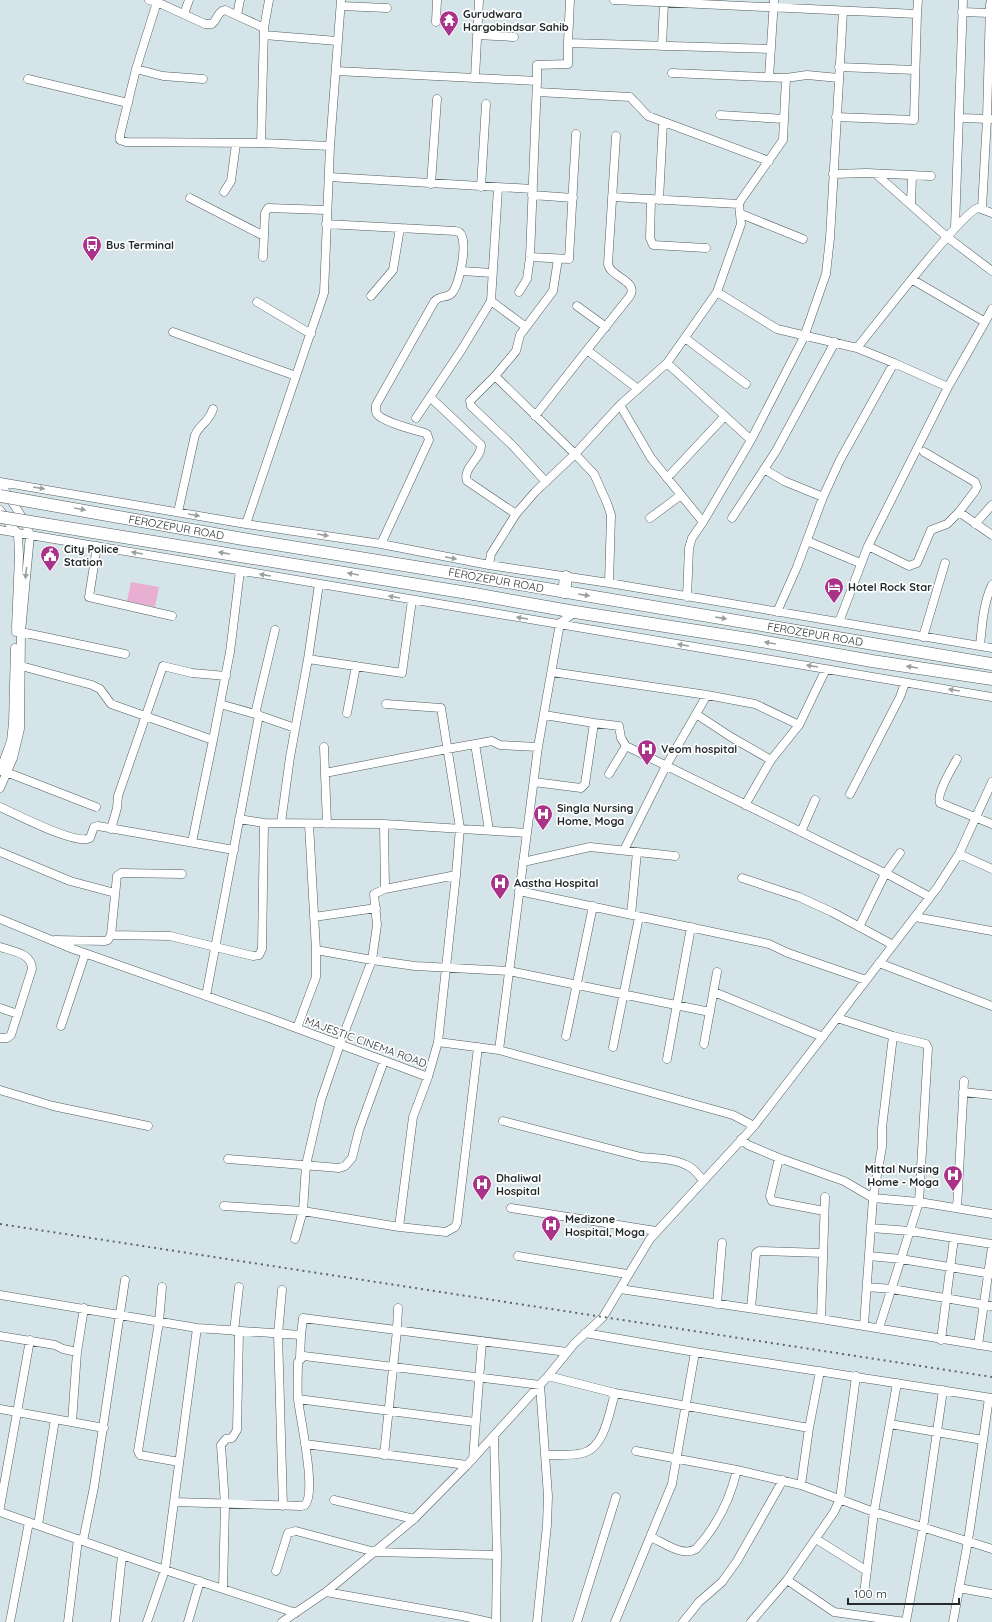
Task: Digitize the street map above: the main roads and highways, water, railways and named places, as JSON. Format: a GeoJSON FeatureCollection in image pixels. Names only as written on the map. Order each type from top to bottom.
{"type":"FeatureCollection","features":[{"type":"Feature","properties":{"kind":"highway","name":"FEROZEPUR ROAD"},"geometry":{"type":"LineString","coordinates":[[0,496],[251,540],[992,664]]}},
{"type":"Feature","properties":{"kind":"highway","name":"FEROZEPUR ROAD"},"geometry":{"type":"LineString","coordinates":[[0,517],[474,594],[575,612],[652,623],[872,661],[992,679]]}},
{"type":"Feature","properties":{"kind":"highway"},"geometry":{"type":"LineString","coordinates":[[564,592],[566,577]]}},
{"type":"Feature","properties":{"kind":"railway"},"geometry":{"type":"LineString","coordinates":[[0,1224],[992,1377]]}},
{"type":"Feature","properties":{"kind":"place","name":"Gurudwara Hargobindsar Sahib"},"geometry":{"type":"Point","coordinates":[449,37]}},
{"type":"Feature","properties":{"kind":"place","name":"Bus Terminal"},"geometry":{"type":"Point","coordinates":[92,262]}},
{"type":"Feature","properties":{"kind":"place","name":"City Police Station"},"geometry":{"type":"Point","coordinates":[50,572]}},
{"type":"Feature","properties":{"kind":"place","name":"Hotel Rock Star"},"geometry":{"type":"Point","coordinates":[834,604]}},
{"type":"Feature","properties":{"kind":"place","name":"Veom hospital"},"geometry":{"type":"Point","coordinates":[647,766]}},
{"type":"Feature","properties":{"kind":"place","name":"Singla Nursing Home, Moga"},"geometry":{"type":"Point","coordinates":[543,831]}},
{"type":"Feature","properties":{"kind":"place","name":"Aastha Hospital"},"geometry":{"type":"Point","coordinates":[500,900]}},
{"type":"Feature","properties":{"kind":"place","name":"Mittal Nursing Home - Moga"},"geometry":{"type":"Point","coordinates":[953,1192]}},
{"type":"Feature","properties":{"kind":"place","name":"Dhaliwal Hospital"},"geometry":{"type":"Point","coordinates":[482,1201]}},
{"type":"Feature","properties":{"kind":"place","name":"Medizone Hospital, Moga"},"geometry":{"type":"Point","coordinates":[551,1242]}}]}
